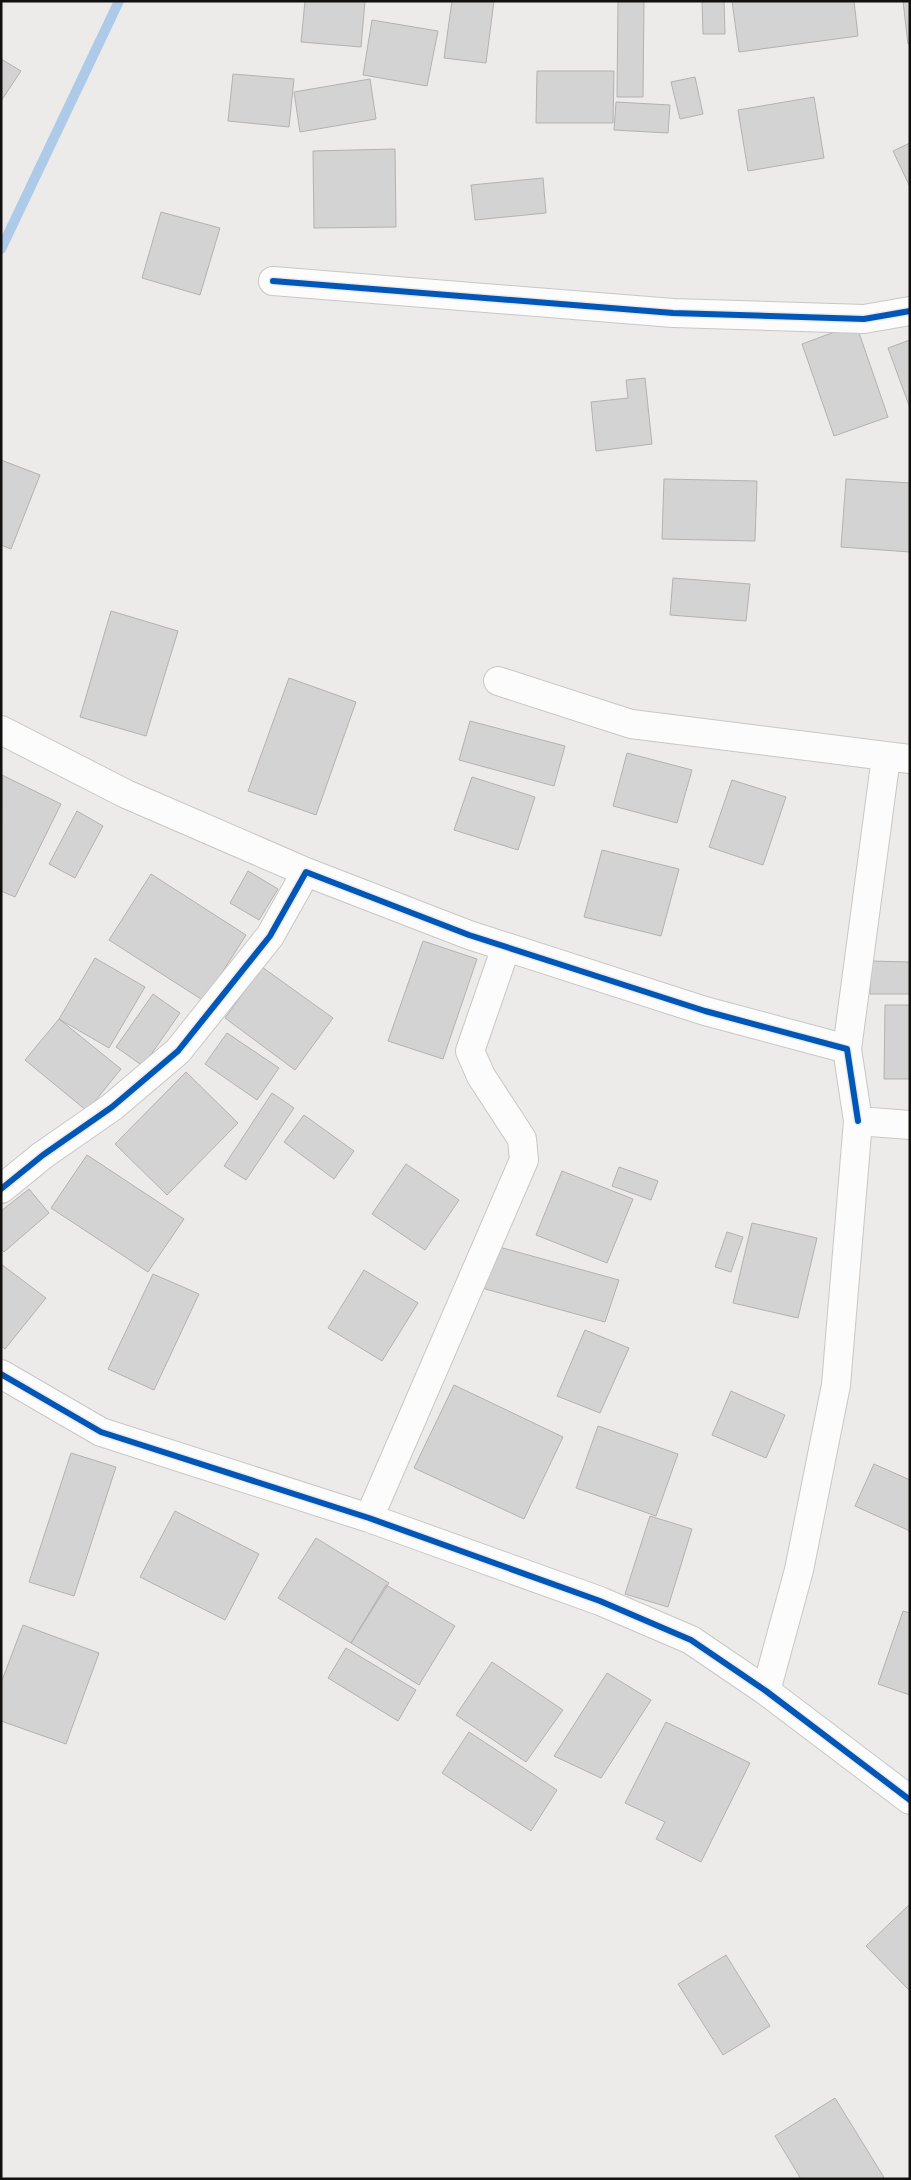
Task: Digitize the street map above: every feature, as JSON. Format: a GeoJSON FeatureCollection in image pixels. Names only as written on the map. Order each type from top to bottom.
{"type":"FeatureCollection","features":[{"type":"Feature","properties":{"kind":"street"},"geometry":{"type":"LineString","coordinates":[[273,280],[673,313],[864,319],[910,310]]}},
{"type":"Feature","properties":{"kind":"street"},"geometry":{"type":"LineString","coordinates":[[498,681],[631,724],[898,758],[847,1049],[858,1121],[836,1385],[799,1570],[766,1691]]}},
{"type":"Feature","properties":{"kind":"street"},"geometry":{"type":"LineString","coordinates":[[1,730],[126,794],[306,872],[469,935],[705,1011],[847,1049]]}},
{"type":"Feature","properties":{"kind":"street"},"geometry":{"type":"LineString","coordinates":[[1,1189],[42,1155],[112,1107],[178,1051],[270,936],[306,872]]}},
{"type":"Feature","properties":{"kind":"street"},"geometry":{"type":"LineString","coordinates":[[369,1518],[524,1160],[522,1139],[481,1076],[470,1050],[506,947]]}},
{"type":"Feature","properties":{"kind":"street"},"geometry":{"type":"LineString","coordinates":[[858,1121],[910,1125]]}},
{"type":"Feature","properties":{"kind":"street"},"geometry":{"type":"LineString","coordinates":[[1,1374],[102,1432],[369,1518],[600,1601],[691,1640],[766,1691],[910,1800]]}},
{"type":"Feature","properties":{"kind":"building"},"geometry":{"type":"Polygon","coordinates":[[[305,1],[365,1],[361,47],[301,42],[305,1]]]}},
{"type":"Feature","properties":{"kind":"building"},"geometry":{"type":"Polygon","coordinates":[[[452,1],[494,1],[486,63],[444,58],[452,1]]]}},
{"type":"Feature","properties":{"kind":"building"},"geometry":{"type":"Polygon","coordinates":[[[618,1],[644,1],[643,97],[617,97],[618,1]]]}},
{"type":"Feature","properties":{"kind":"building"},"geometry":{"type":"Polygon","coordinates":[[[702,1],[724,1],[725,34],[703,34],[702,1]]]}},
{"type":"Feature","properties":{"kind":"building"},"geometry":{"type":"Polygon","coordinates":[[[732,1],[854,1],[858,36],[739,52],[732,1]]]}},
{"type":"Feature","properties":{"kind":"building"},"geometry":{"type":"Polygon","coordinates":[[[903,1],[910,1],[910,44],[908,44],[903,1]]]}},
{"type":"Feature","properties":{"kind":"building"},"geometry":{"type":"Polygon","coordinates":[[[372,20],[438,31],[427,86],[363,75],[372,20]]]}},
{"type":"Feature","properties":{"kind":"building"},"geometry":{"type":"Polygon","coordinates":[[[1,59],[21,71],[1,101],[1,59]]]}},
{"type":"Feature","properties":{"kind":"building"},"geometry":{"type":"Polygon","coordinates":[[[537,71],[614,71],[613,123],[536,123],[537,71]]]}},
{"type":"Feature","properties":{"kind":"building"},"geometry":{"type":"Polygon","coordinates":[[[233,74],[294,79],[289,127],[228,121],[233,74]]]}},
{"type":"Feature","properties":{"kind":"building"},"geometry":{"type":"Polygon","coordinates":[[[695,77],[703,114],[680,119],[671,82],[695,77]]]}},
{"type":"Feature","properties":{"kind":"building"},"geometry":{"type":"Polygon","coordinates":[[[370,79],[376,119],[300,132],[294,92],[370,79]]]}},
{"type":"Feature","properties":{"kind":"building"},"geometry":{"type":"Polygon","coordinates":[[[814,97],[824,158],[748,171],[738,110],[814,97]]]}},
{"type":"Feature","properties":{"kind":"building"},"geometry":{"type":"Polygon","coordinates":[[[616,102],[670,105],[668,133],[614,130],[616,102]]]}},
{"type":"Feature","properties":{"kind":"building"},"geometry":{"type":"Polygon","coordinates":[[[910,143],[910,187],[893,151],[910,143]]]}},
{"type":"Feature","properties":{"kind":"building"},"geometry":{"type":"Polygon","coordinates":[[[395,149],[396,227],[314,228],[313,151],[395,149]]]}},
{"type":"Feature","properties":{"kind":"building"},"geometry":{"type":"Polygon","coordinates":[[[543,178],[546,213],[475,220],[471,185],[543,178]]]}},
{"type":"Feature","properties":{"kind":"building"},"geometry":{"type":"Polygon","coordinates":[[[161,212],[220,228],[200,295],[142,278],[161,212]]]}},
{"type":"Feature","properties":{"kind":"building"},"geometry":{"type":"Polygon","coordinates":[[[856,324],[888,417],[834,436],[802,344],[856,324]]]}},
{"type":"Feature","properties":{"kind":"building"},"geometry":{"type":"Polygon","coordinates":[[[910,340],[910,408],[888,348],[910,340]]]}},
{"type":"Feature","properties":{"kind":"building"},"geometry":{"type":"Polygon","coordinates":[[[645,378],[652,444],[596,451],[591,402],[628,398],[626,380],[645,378]]]}},
{"type":"Feature","properties":{"kind":"building"},"geometry":{"type":"Polygon","coordinates":[[[1,460],[40,475],[11,549],[1,545],[1,460]]]}},
{"type":"Feature","properties":{"kind":"building"},"geometry":{"type":"Polygon","coordinates":[[[664,479],[757,481],[755,541],[662,539],[664,479]]]}},
{"type":"Feature","properties":{"kind":"building"},"geometry":{"type":"Polygon","coordinates":[[[846,479],[910,483],[910,552],[841,547],[846,479]]]}},
{"type":"Feature","properties":{"kind":"building"},"geometry":{"type":"Polygon","coordinates":[[[673,578],[750,584],[746,621],[670,615],[673,578]]]}},
{"type":"Feature","properties":{"kind":"building"},"geometry":{"type":"Polygon","coordinates":[[[111,611],[178,631],[146,736],[80,717],[111,611]]]}},
{"type":"Feature","properties":{"kind":"building"},"geometry":{"type":"Polygon","coordinates":[[[289,678],[356,702],[316,815],[248,791],[289,678]]]}},
{"type":"Feature","properties":{"kind":"building"},"geometry":{"type":"Polygon","coordinates":[[[470,721],[565,746],[554,786],[459,760],[470,721]]]}},
{"type":"Feature","properties":{"kind":"building"},"geometry":{"type":"Polygon","coordinates":[[[627,753],[692,770],[677,823],[613,806],[627,753]]]}},
{"type":"Feature","properties":{"kind":"building"},"geometry":{"type":"Polygon","coordinates":[[[2,775],[61,804],[15,897],[1,891],[2,775]]]}},
{"type":"Feature","properties":{"kind":"building"},"geometry":{"type":"Polygon","coordinates":[[[472,777],[535,797],[518,850],[454,830],[472,777]]]}},
{"type":"Feature","properties":{"kind":"building"},"geometry":{"type":"Polygon","coordinates":[[[732,780],[786,797],[763,865],[709,847],[732,780]]]}},
{"type":"Feature","properties":{"kind":"building"},"geometry":{"type":"Polygon","coordinates":[[[77,811],[103,826],[75,878],[49,864],[77,811]]]}},
{"type":"Feature","properties":{"kind":"building"},"geometry":{"type":"Polygon","coordinates":[[[602,850],[679,869],[661,936],[584,917],[602,850]]]}},
{"type":"Feature","properties":{"kind":"building"},"geometry":{"type":"Polygon","coordinates":[[[248,871],[278,889],[259,920],[230,903],[248,871]]]}},
{"type":"Feature","properties":{"kind":"building"},"geometry":{"type":"Polygon","coordinates":[[[151,874],[246,935],[204,1001],[109,940],[151,874]]]}},
{"type":"Feature","properties":{"kind":"building"},"geometry":{"type":"Polygon","coordinates":[[[423,941],[477,959],[443,1059],[388,1041],[423,941]]]}},
{"type":"Feature","properties":{"kind":"building"},"geometry":{"type":"Polygon","coordinates":[[[95,958],[145,987],[109,1048],[59,1019],[95,958]]]}},
{"type":"Feature","properties":{"kind":"building"},"geometry":{"type":"Polygon","coordinates":[[[870,961],[910,962],[910,994],[870,994],[870,961]]]}},
{"type":"Feature","properties":{"kind":"building"},"geometry":{"type":"Polygon","coordinates":[[[262,967],[333,1018],[295,1070],[225,1018],[262,967]]]}},
{"type":"Feature","properties":{"kind":"building"},"geometry":{"type":"Polygon","coordinates":[[[153,994],[180,1013],[143,1066],[116,1047],[153,994]]]}},
{"type":"Feature","properties":{"kind":"building"},"geometry":{"type":"Polygon","coordinates":[[[885,1005],[910,1005],[910,1079],[884,1079],[885,1005]]]}},
{"type":"Feature","properties":{"kind":"building"},"geometry":{"type":"Polygon","coordinates":[[[59,1019],[121,1069],[87,1111],[25,1060],[59,1019]]]}},
{"type":"Feature","properties":{"kind":"building"},"geometry":{"type":"Polygon","coordinates":[[[227,1033],[279,1068],[257,1100],[205,1064],[227,1033]]]}},
{"type":"Feature","properties":{"kind":"building"},"geometry":{"type":"Polygon","coordinates":[[[186,1072],[238,1123],[167,1195],[115,1144],[186,1072]]]}},
{"type":"Feature","properties":{"kind":"building"},"geometry":{"type":"Polygon","coordinates":[[[272,1093],[294,1108],[246,1180],[224,1166],[272,1093]]]}},
{"type":"Feature","properties":{"kind":"building"},"geometry":{"type":"Polygon","coordinates":[[[304,1115],[354,1151],[334,1179],[284,1142],[304,1115]]]}},
{"type":"Feature","properties":{"kind":"building"},"geometry":{"type":"Polygon","coordinates":[[[87,1155],[184,1219],[148,1272],[51,1208],[87,1155]]]}},
{"type":"Feature","properties":{"kind":"building"},"geometry":{"type":"Polygon","coordinates":[[[406,1164],[459,1200],[425,1250],[372,1214],[406,1164]]]}},
{"type":"Feature","properties":{"kind":"building"},"geometry":{"type":"Polygon","coordinates":[[[619,1167],[658,1181],[651,1200],[612,1186],[619,1167]]]}},
{"type":"Feature","properties":{"kind":"building"},"geometry":{"type":"Polygon","coordinates":[[[562,1171],[633,1199],[607,1263],[536,1235],[562,1171]]]}},
{"type":"Feature","properties":{"kind":"building"},"geometry":{"type":"Polygon","coordinates":[[[29,1189],[49,1213],[4,1252],[1,1249],[1,1211],[29,1189]]]}},
{"type":"Feature","properties":{"kind":"building"},"geometry":{"type":"Polygon","coordinates":[[[752,1223],[817,1238],[798,1318],[733,1303],[752,1223]]]}},
{"type":"Feature","properties":{"kind":"building"},"geometry":{"type":"Polygon","coordinates":[[[727,1232],[743,1237],[731,1272],[715,1267],[727,1232]]]}},
{"type":"Feature","properties":{"kind":"building"},"geometry":{"type":"Polygon","coordinates":[[[492,1245],[619,1280],[605,1322],[478,1287],[492,1245]]]}},
{"type":"Feature","properties":{"kind":"building"},"geometry":{"type":"Polygon","coordinates":[[[1,1264],[46,1298],[5,1349],[1,1346],[1,1264]]]}},
{"type":"Feature","properties":{"kind":"building"},"geometry":{"type":"Polygon","coordinates":[[[364,1270],[418,1303],[382,1361],[328,1328],[364,1270]]]}},
{"type":"Feature","properties":{"kind":"building"},"geometry":{"type":"Polygon","coordinates":[[[153,1274],[199,1294],[154,1390],[108,1369],[153,1274]]]}},
{"type":"Feature","properties":{"kind":"building"},"geometry":{"type":"Polygon","coordinates":[[[585,1330],[629,1348],[600,1413],[557,1396],[585,1330]]]}},
{"type":"Feature","properties":{"kind":"building"},"geometry":{"type":"Polygon","coordinates":[[[454,1385],[563,1437],[524,1519],[414,1468],[454,1385]]]}},
{"type":"Feature","properties":{"kind":"building"},"geometry":{"type":"Polygon","coordinates":[[[731,1391],[785,1415],[766,1458],[712,1435],[731,1391]]]}},
{"type":"Feature","properties":{"kind":"building"},"geometry":{"type":"Polygon","coordinates":[[[598,1426],[678,1454],[656,1516],[576,1488],[598,1426]]]}},
{"type":"Feature","properties":{"kind":"building"},"geometry":{"type":"Polygon","coordinates":[[[71,1453],[116,1467],[74,1596],[29,1582],[71,1453]]]}},
{"type":"Feature","properties":{"kind":"building"},"geometry":{"type":"Polygon","coordinates":[[[874,1464],[910,1480],[910,1531],[855,1506],[874,1464]]]}},
{"type":"Feature","properties":{"kind":"building"},"geometry":{"type":"Polygon","coordinates":[[[175,1511],[259,1554],[225,1620],[140,1577],[175,1511]]]}},
{"type":"Feature","properties":{"kind":"building"},"geometry":{"type":"Polygon","coordinates":[[[650,1516],[692,1529],[668,1607],[625,1594],[650,1516]]]}},
{"type":"Feature","properties":{"kind":"building"},"geometry":{"type":"Polygon","coordinates":[[[316,1538],[389,1583],[351,1643],[278,1598],[316,1538]]]}},
{"type":"Feature","properties":{"kind":"building"},"geometry":{"type":"Polygon","coordinates":[[[386,1585],[455,1626],[419,1685],[351,1643],[386,1585]]]}},
{"type":"Feature","properties":{"kind":"building"},"geometry":{"type":"Polygon","coordinates":[[[903,1611],[910,1613],[910,1695],[878,1684],[903,1611]]]}},
{"type":"Feature","properties":{"kind":"building"},"geometry":{"type":"Polygon","coordinates":[[[23,1625],[99,1653],[66,1744],[1,1721],[1,1683],[23,1625]]]}},
{"type":"Feature","properties":{"kind":"building"},"geometry":{"type":"Polygon","coordinates":[[[346,1648],[416,1690],[398,1721],[328,1678],[346,1648]]]}},
{"type":"Feature","properties":{"kind":"building"},"geometry":{"type":"Polygon","coordinates":[[[492,1662],[563,1710],[526,1762],[456,1715],[492,1662]]]}},
{"type":"Feature","properties":{"kind":"building"},"geometry":{"type":"Polygon","coordinates":[[[607,1673],[651,1700],[601,1778],[554,1756],[607,1673]]]}},
{"type":"Feature","properties":{"kind":"building"},"geometry":{"type":"Polygon","coordinates":[[[666,1722],[750,1763],[701,1862],[656,1839],[665,1822],[625,1803],[666,1722]]]}},
{"type":"Feature","properties":{"kind":"building"},"geometry":{"type":"Polygon","coordinates":[[[469,1732],[557,1790],[531,1831],[442,1773],[469,1732]]]}},
{"type":"Feature","properties":{"kind":"building"},"geometry":{"type":"Polygon","coordinates":[[[910,1904],[910,1989],[909,1990],[866,1946],[910,1904]]]}},
{"type":"Feature","properties":{"kind":"building"},"geometry":{"type":"Polygon","coordinates":[[[726,1955],[770,2026],[723,2055],[678,1984],[726,1955]]]}},
{"type":"Feature","properties":{"kind":"building"},"geometry":{"type":"Polygon","coordinates":[[[835,2098],[885,2179],[801,2179],[775,2136],[835,2098]]]}},
{"type":"Feature","properties":{"kind":"waterway"},"geometry":{"type":"LineString","coordinates":[[1,249],[119,1]]}},
{"type":"Feature","properties":{"kind":"cycle path"},"geometry":{"type":"LineString","coordinates":[[273,281],[673,313],[864,319],[910,311]]}},
{"type":"Feature","properties":{"kind":"cycle path"},"geometry":{"type":"LineString","coordinates":[[1,1189],[43,1155],[112,1107],[178,1051],[270,936],[306,872],[469,935],[705,1011],[847,1049],[858,1121]]}},
{"type":"Feature","properties":{"kind":"cycle path"},"geometry":{"type":"LineString","coordinates":[[1,1374],[101,1432],[369,1518],[600,1601],[691,1640],[766,1691],[910,1800]]}}]}
